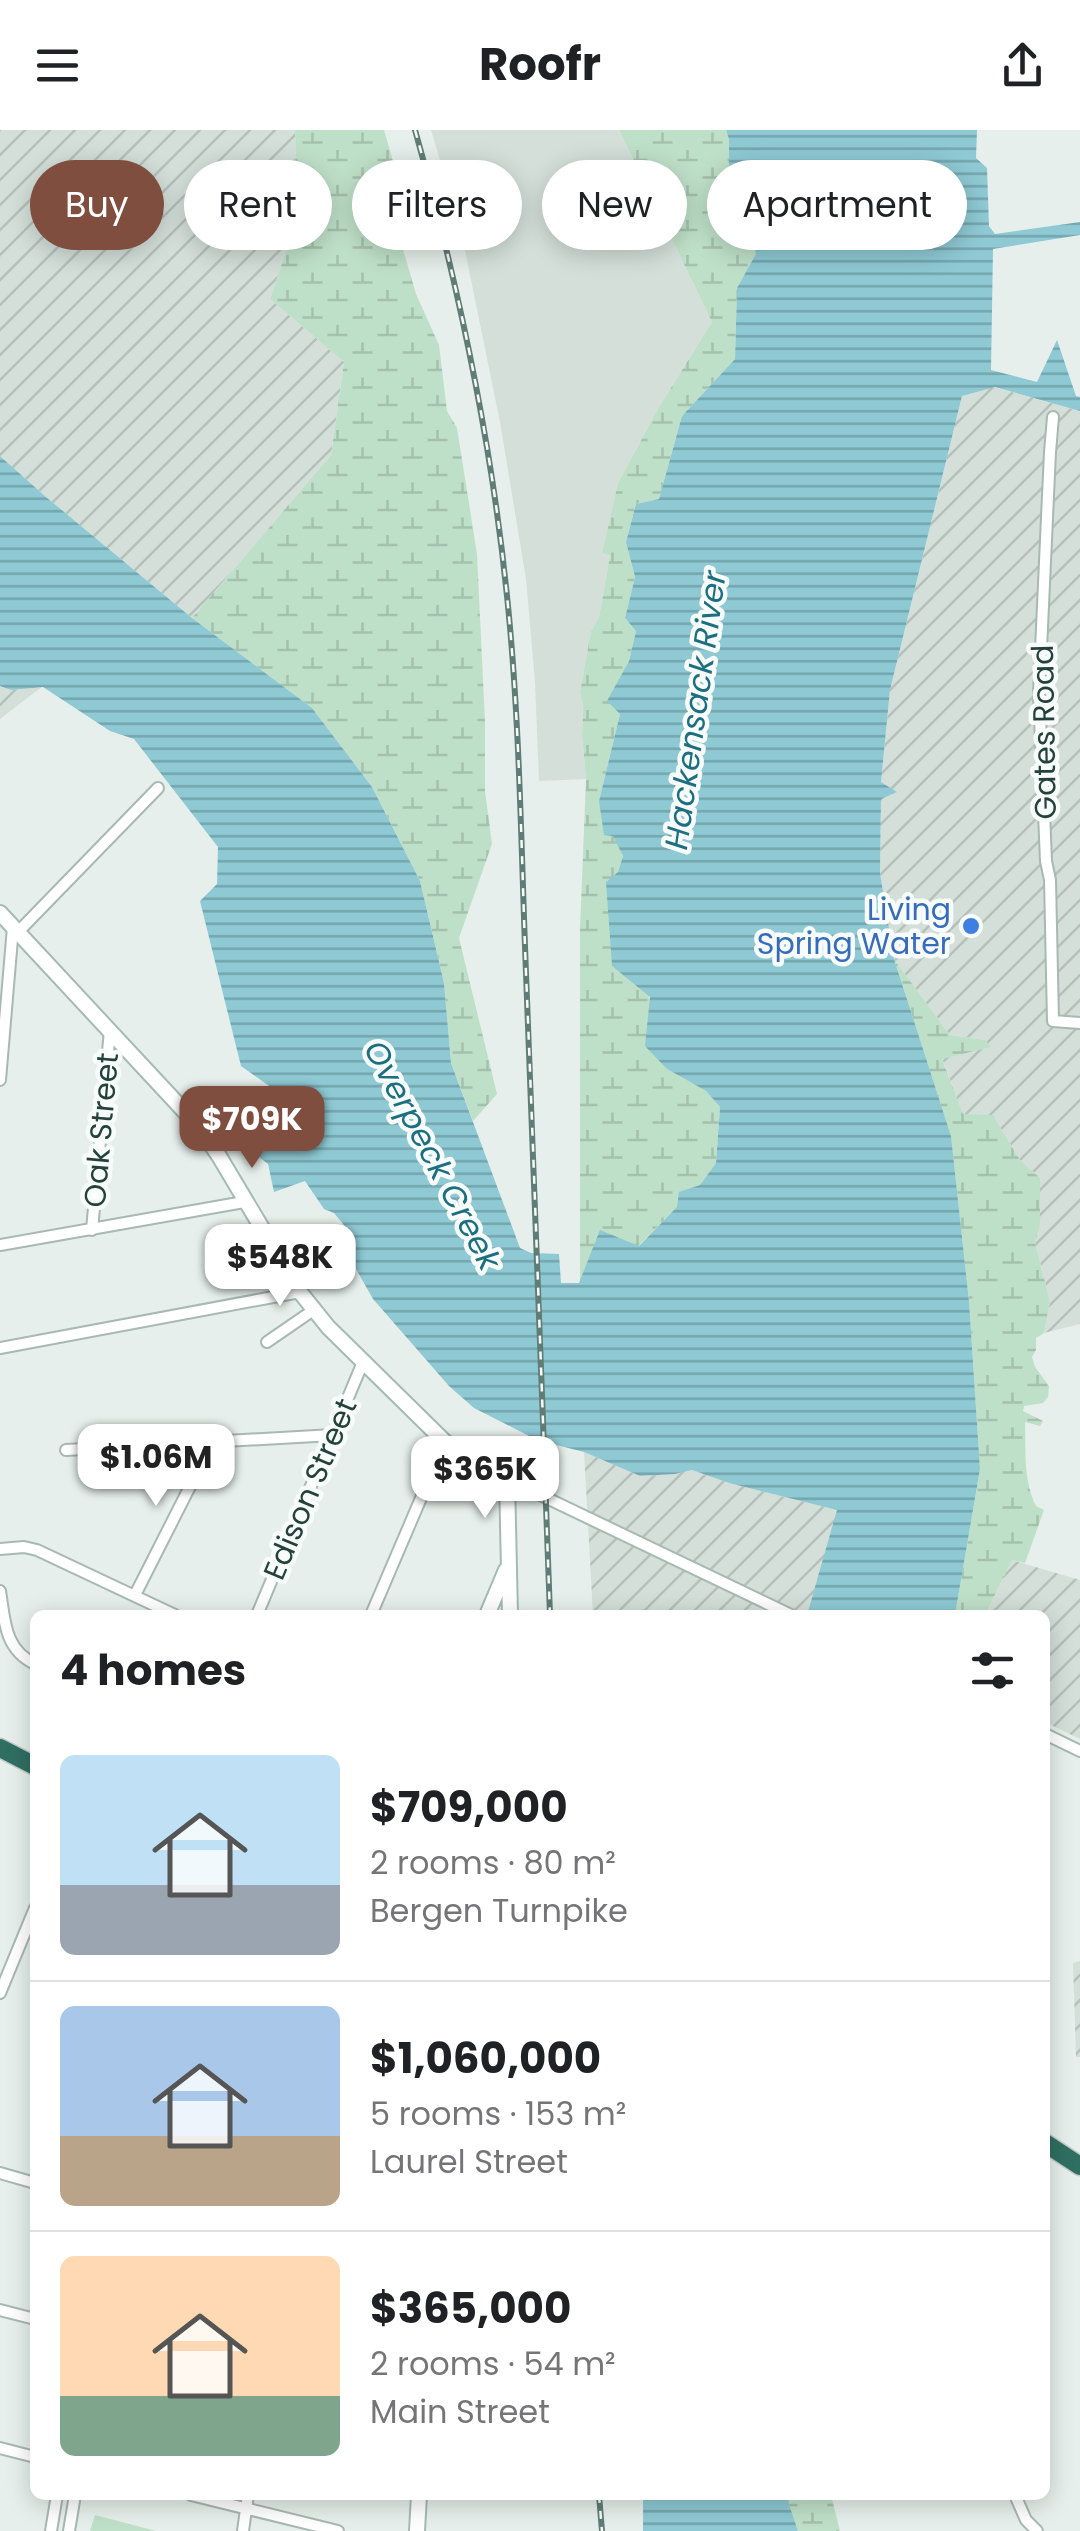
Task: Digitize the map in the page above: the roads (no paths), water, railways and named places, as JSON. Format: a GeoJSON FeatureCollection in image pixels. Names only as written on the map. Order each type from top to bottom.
{"type":"FeatureCollection","features":[{"type":"Feature","properties":{"kind":"highway"},"geometry":{"type":"LineString","coordinates":[[0,1748],[30,1763]]}},
{"type":"Feature","properties":{"kind":"highway"},"geometry":{"type":"LineString","coordinates":[[0,1761],[30,1776]]}},
{"type":"Feature","properties":{"kind":"highway"},"geometry":{"type":"LineString","coordinates":[[1050,2147],[1080,2166]]}},
{"type":"Feature","properties":{"kind":"street","name":"Gates Road"},"geometry":{"type":"LineString","coordinates":[[1053,417],[1039,692],[1053,1020],[1080,1023]]}},
{"type":"Feature","properties":{"kind":"street"},"geometry":{"type":"LineString","coordinates":[[0,1080],[15,930],[158,788]]}},
{"type":"Feature","properties":{"kind":"street"},"geometry":{"type":"LineString","coordinates":[[0,913],[200,1128],[300,1292],[328,1327],[445,1442],[508,1478],[781,1610]]}},
{"type":"Feature","properties":{"kind":"street","name":"Oak Street"},"geometry":{"type":"LineString","coordinates":[[92,1230],[110,1030]]}},
{"type":"Feature","properties":{"kind":"street"},"geometry":{"type":"LineString","coordinates":[[0,1245],[244,1202]]}},
{"type":"Feature","properties":{"kind":"street"},"geometry":{"type":"LineString","coordinates":[[0,1348],[300,1292]]}},
{"type":"Feature","properties":{"kind":"street"},"geometry":{"type":"LineString","coordinates":[[267,1342],[315,1309]]}},
{"type":"Feature","properties":{"kind":"street","name":"Edison Street"},"geometry":{"type":"LineString","coordinates":[[259,1610],[363,1362]]}},
{"type":"Feature","properties":{"kind":"street"},"geometry":{"type":"LineString","coordinates":[[66,1450],[333,1435]]}},
{"type":"Feature","properties":{"kind":"street"},"geometry":{"type":"LineString","coordinates":[[135,1595],[214,1441]]}},
{"type":"Feature","properties":{"kind":"street"},"geometry":{"type":"LineString","coordinates":[[373,1610],[445,1442]]}},
{"type":"Feature","properties":{"kind":"street"},"geometry":{"type":"LineString","coordinates":[[508,1478],[510,1610]]}},
{"type":"Feature","properties":{"kind":"street"},"geometry":{"type":"LineString","coordinates":[[0,1549],[37,1550],[135,1595],[155,1610]]}},
{"type":"Feature","properties":{"kind":"street"},"geometry":{"type":"LineString","coordinates":[[488,1610],[508,1565]]}},
{"type":"Feature","properties":{"kind":"street"},"geometry":{"type":"LineString","coordinates":[[0,1590],[11,1645],[30,1662]]}},
{"type":"Feature","properties":{"kind":"street"},"geometry":{"type":"LineString","coordinates":[[1050,1736],[1080,1751]]}},
{"type":"Feature","properties":{"kind":"street"},"geometry":{"type":"LineString","coordinates":[[0,1994],[30,1920]]}},
{"type":"Feature","properties":{"kind":"street"},"geometry":{"type":"LineString","coordinates":[[0,2173],[30,2182]]}},
{"type":"Feature","properties":{"kind":"street"},"geometry":{"type":"LineString","coordinates":[[0,2310],[30,2318]]}},
{"type":"Feature","properties":{"kind":"street"},"geometry":{"type":"LineString","coordinates":[[0,2448],[30,2455]]}},
{"type":"Feature","properties":{"kind":"street"},"geometry":{"type":"LineString","coordinates":[[51,2531],[57,2500]]}},
{"type":"Feature","properties":{"kind":"street"},"geometry":{"type":"LineString","coordinates":[[69,2531],[74,2500]]}},
{"type":"Feature","properties":{"kind":"street"},"geometry":{"type":"LineString","coordinates":[[211,2500],[338,2531]]}},
{"type":"Feature","properties":{"kind":"street"},"geometry":{"type":"LineString","coordinates":[[243,2531],[247,2500]]}},
{"type":"Feature","properties":{"kind":"street"},"geometry":{"type":"LineString","coordinates":[[416,2531],[419,2500]]}},
{"type":"Feature","properties":{"kind":"street"},"geometry":{"type":"LineString","coordinates":[[1017,2500],[1026,2520],[1037,2531]]}},
{"type":"Feature","properties":{"kind":"water"},"geometry":{"type":"Polygon","coordinates":[[[726,130],[977,130],[976,158],[987,168],[989,226],[995,234],[1080,222],[1080,235],[993,249],[991,370],[1037,382],[1057,340],[1076,396],[1080,397],[1080,411],[995,387],[962,396],[890,690],[881,782],[897,792],[881,799],[880,873],[894,959],[951,1136],[969,1301],[980,1469],[956,1610],[808,1610],[837,1510],[692,1470],[640,1476],[584,1452],[537,1440],[474,1408],[449,1386],[373,1299],[347,1253],[349,1231],[334,1213],[324,1209],[305,1181],[274,1192],[268,1164],[249,1149],[275,1129],[272,1088],[241,1066],[200,901],[217,884],[218,847],[134,739],[110,731],[43,687],[11,690],[0,686],[0,456],[192,618],[312,708],[372,787],[420,881],[444,983],[451,1063],[520,1248],[531,1253],[559,1254],[561,1283],[579,1283],[600,1230],[639,1246],[677,1207],[679,1192],[700,1185],[716,1163],[720,1107],[706,1091],[667,1069],[645,1046],[650,997],[612,966],[606,882],[618,872],[623,856],[613,836],[604,835],[599,801],[620,714],[607,701],[629,661],[636,631],[625,618],[635,577],[626,542],[636,504],[659,499],[682,416],[735,359],[737,288],[755,250],[967,250],[967,160],[729,160],[726,130]]]}},
{"type":"Feature","properties":{"kind":"water"},"geometry":{"type":"Polygon","coordinates":[[[643,2500],[788,2500],[798,2531],[643,2531],[643,2500]]]}},
{"type":"Feature","properties":{"kind":"railway"},"geometry":{"type":"LineString","coordinates":[[415,130],[459,303],[482,419],[511,643],[520,784],[550,1610]]}},
{"type":"Feature","properties":{"kind":"railway"},"geometry":{"type":"LineString","coordinates":[[599,2500],[602,2531]]}},
{"type":"Feature","properties":{"kind":"place","name":"Living Spring Water"},"geometry":{"type":"Point","coordinates":[971,926]}},
{"type":"Feature","properties":{"kind":"water label","name":"Hackensack River"},"geometry":{"type":"Point","coordinates":[695,710]}},
{"type":"Feature","properties":{"kind":"water label","name":"Overpeck Creek"},"geometry":{"type":"Point","coordinates":[433,1155]}}]}
